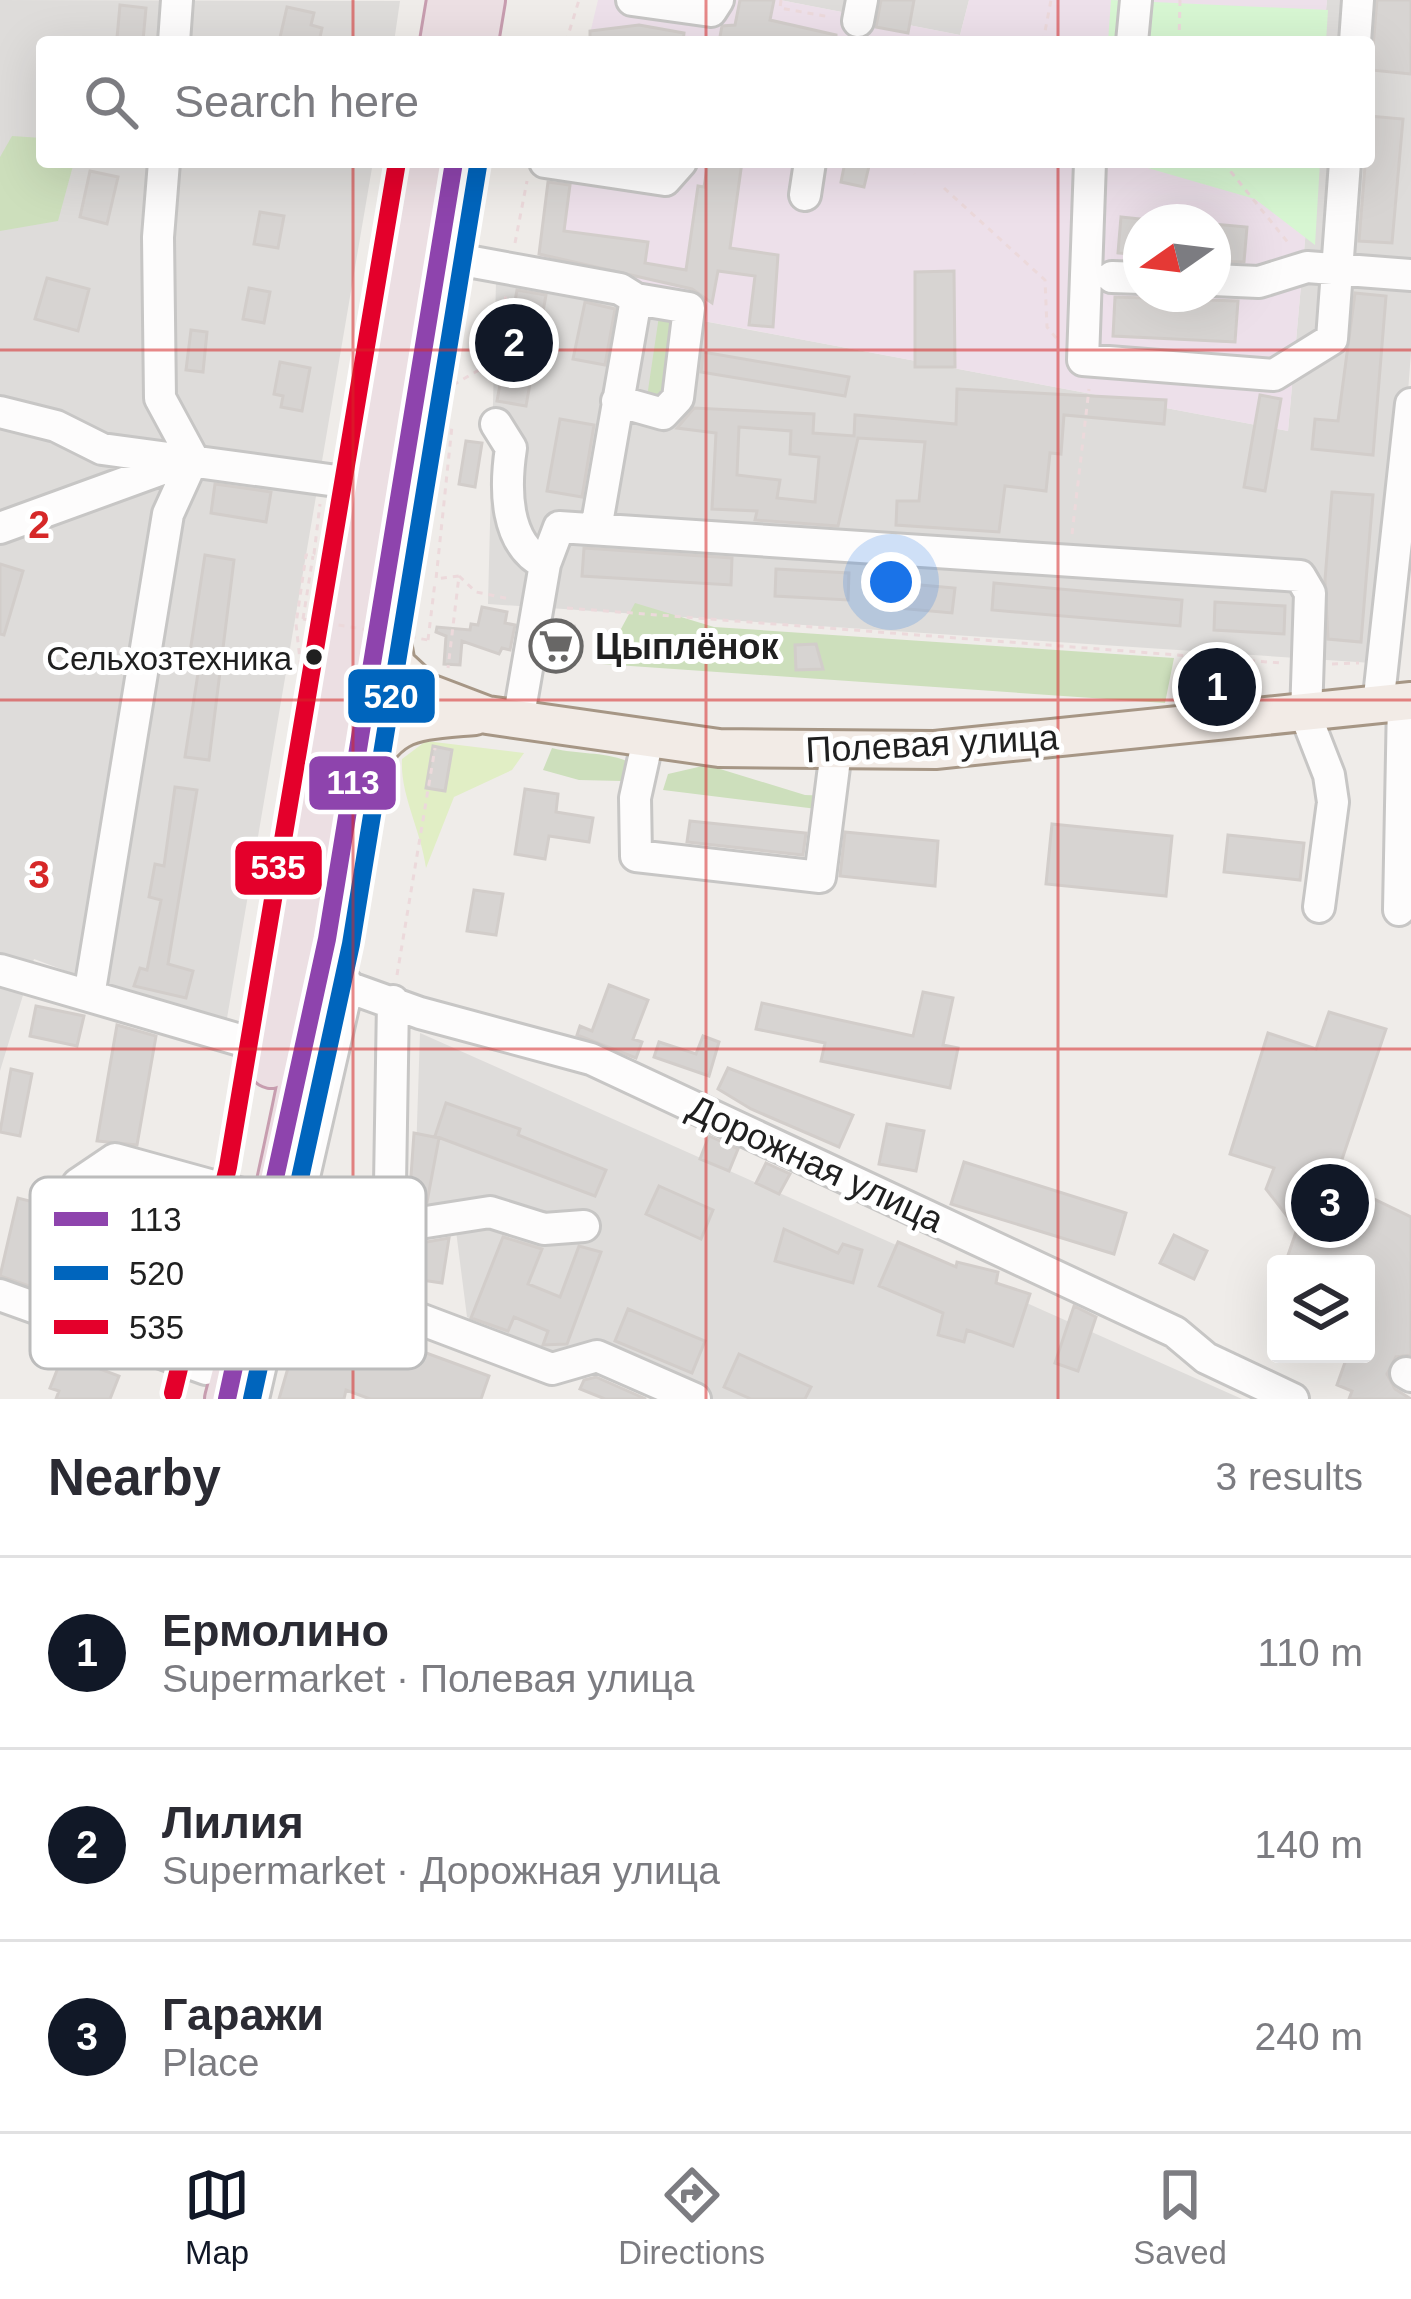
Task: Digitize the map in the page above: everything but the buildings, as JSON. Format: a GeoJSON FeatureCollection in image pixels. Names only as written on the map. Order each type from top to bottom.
{"type":"FeatureCollection","features":[{"type":"Feature","properties":{"kind":"highway"},"geometry":{"type":"LineString","coordinates":[[443,36],[449,0]]}},
{"type":"Feature","properties":{"kind":"highway"},"geometry":{"type":"LineString","coordinates":[[477,36],[483,0]]}},
{"type":"Feature","properties":{"kind":"highway"},"geometry":{"type":"LineString","coordinates":[[250,1177],[420,168]]}},
{"type":"Feature","properties":{"kind":"highway"},"geometry":{"type":"LineString","coordinates":[[280,1177],[333,981],[347,809],[453,168]]}},
{"type":"Feature","properties":{"kind":"main road"},"geometry":{"type":"LineString","coordinates":[[388,561],[388,626],[396,664],[424,691],[503,718]]}},
{"type":"Feature","properties":{"kind":"main road","name":"Полевая улица"},"geometry":{"type":"LineString","coordinates":[[503,718],[719,748],[935,750],[1306,716],[1397,703]]}},
{"type":"Feature","properties":{"kind":"main road"},"geometry":{"type":"LineString","coordinates":[[347,809],[379,744],[399,725],[503,718]]}},
{"type":"Feature","properties":{"kind":"street"},"geometry":{"type":"LineString","coordinates":[[174,36],[177,0]]}},
{"type":"Feature","properties":{"kind":"street"},"geometry":{"type":"LineString","coordinates":[[632,0],[711,11],[718,0]]}},
{"type":"Feature","properties":{"kind":"street"},"geometry":{"type":"LineString","coordinates":[[1133,36],[1136,0]]}},
{"type":"Feature","properties":{"kind":"street"},"geometry":{"type":"LineString","coordinates":[[1355,36],[1358,0]]}},
{"type":"Feature","properties":{"kind":"street"},"geometry":{"type":"LineString","coordinates":[[164,168],[158,237],[160,398],[193,459]]}},
{"type":"Feature","properties":{"kind":"street"},"geometry":{"type":"LineString","coordinates":[[585,168],[665,180],[676,168]]}},
{"type":"Feature","properties":{"kind":"street"},"geometry":{"type":"LineString","coordinates":[[806,195],[809,168]]}},
{"type":"Feature","properties":{"kind":"street"},"geometry":{"type":"LineString","coordinates":[[1090,168],[1079,371],[1274,375],[1332,339],[1321,269],[1344,168]]}},
{"type":"Feature","properties":{"kind":"street"},"geometry":{"type":"LineString","coordinates":[[473,262],[620,289],[636,298],[689,308],[678,398],[663,414],[616,401]]}},
{"type":"Feature","properties":{"kind":"street"},"geometry":{"type":"LineString","coordinates":[[1231,281],[1259,282],[1321,269],[1411,275]]}},
{"type":"Feature","properties":{"kind":"street"},"geometry":{"type":"LineString","coordinates":[[596,529],[636,298]]}},
{"type":"Feature","properties":{"kind":"street"},"geometry":{"type":"LineString","coordinates":[[1400,910],[1397,703],[1383,662],[1408,492],[1411,404]]}},
{"type":"Feature","properties":{"kind":"street"},"geometry":{"type":"LineString","coordinates":[[0,412],[56,426],[102,449],[366,485]]}},
{"type":"Feature","properties":{"kind":"street"},"geometry":{"type":"LineString","coordinates":[[496,424],[511,448],[506,479],[516,533],[545,564]]}},
{"type":"Feature","properties":{"kind":"street"},"geometry":{"type":"LineString","coordinates":[[0,528],[133,476],[193,459]]}},
{"type":"Feature","properties":{"kind":"street"},"geometry":{"type":"LineString","coordinates":[[89,996],[168,514],[193,459]]}},
{"type":"Feature","properties":{"kind":"street"},"geometry":{"type":"LineString","coordinates":[[503,718],[559,527],[1300,576],[1310,593],[1306,716],[1329,775],[1333,802],[1319,907]]}},
{"type":"Feature","properties":{"kind":"street"},"geometry":{"type":"LineString","coordinates":[[648,739],[635,798],[636,856],[820,877],[836,751]]}},
{"type":"Feature","properties":{"kind":"street"},"geometry":{"type":"LineString","coordinates":[[0,970],[274,1049]]}},
{"type":"Feature","properties":{"kind":"street"},"geometry":{"type":"LineString","coordinates":[[295,1177],[333,981]]}},
{"type":"Feature","properties":{"kind":"street","name":"Дорожная улица"},"geometry":{"type":"LineString","coordinates":[[333,981],[591,1059],[1174,1332],[1206,1358],[1293,1399]]}},
{"type":"Feature","properties":{"kind":"street"},"geometry":{"type":"LineString","coordinates":[[389,1177],[393,1001]]}},
{"type":"Feature","properties":{"kind":"street"},"geometry":{"type":"LineString","coordinates":[[88,1177],[115,1159],[181,1177]]}},
{"type":"Feature","properties":{"kind":"street"},"geometry":{"type":"LineString","coordinates":[[426,1222],[490,1212],[544,1229],[584,1226]]}},
{"type":"Feature","properties":{"kind":"street"},"geometry":{"type":"LineString","coordinates":[[0,1294],[30,1308]]}},
{"type":"Feature","properties":{"kind":"street"},"geometry":{"type":"LineString","coordinates":[[426,1321],[552,1369],[597,1356],[695,1399]]}},
{"type":"Feature","properties":{"kind":"street"},"geometry":{"type":"LineString","coordinates":[[166,1369],[210,1389]]}},
{"type":"Feature","properties":{"kind":"street"},"geometry":{"type":"LineString","coordinates":[[253,1399],[259,1369]]}},
{"type":"Feature","properties":{"kind":"path"},"geometry":{"type":"LineString","coordinates":[[568,36],[579,0]]}},
{"type":"Feature","properties":{"kind":"path"},"geometry":{"type":"LineString","coordinates":[[781,0],[780,8],[860,11]]}},
{"type":"Feature","properties":{"kind":"path"},"geometry":{"type":"LineString","coordinates":[[1044,36],[1051,0]]}},
{"type":"Feature","properties":{"kind":"path"},"geometry":{"type":"LineString","coordinates":[[1179,36],[1180,0]]}},
{"type":"Feature","properties":{"kind":"path"},"geometry":{"type":"LineString","coordinates":[[450,387],[496,360],[529,168]]}},
{"type":"Feature","properties":{"kind":"path"},"geometry":{"type":"LineString","coordinates":[[914,168],[915,174]]}},
{"type":"Feature","properties":{"kind":"path"},"geometry":{"type":"LineString","coordinates":[[1228,168],[1321,269]]}},
{"type":"Feature","properties":{"kind":"path"},"geometry":{"type":"LineString","coordinates":[[944,188],[1046,280],[1047,327],[1089,386],[1070,560]]}},
{"type":"Feature","properties":{"kind":"path"},"geometry":{"type":"LineString","coordinates":[[323,479],[303,619],[428,640],[452,426],[440,424],[445,405]]}},
{"type":"Feature","properties":{"kind":"path"},"geometry":{"type":"LineString","coordinates":[[302,688],[297,609],[306,555],[314,554]]}},
{"type":"Feature","properties":{"kind":"path"},"geometry":{"type":"LineString","coordinates":[[436,578],[458,576],[476,592],[538,606],[1308,665],[1383,662]]}},
{"type":"Feature","properties":{"kind":"path"},"geometry":{"type":"LineString","coordinates":[[455,624],[458,576]]}},
{"type":"Feature","properties":{"kind":"path"},"geometry":{"type":"LineString","coordinates":[[393,1001],[426,803]]}},
{"type":"Feature","properties":{"kind":"shaded area"},"geometry":{"type":"Polygon","coordinates":[[[0,0],[400,1],[395,36],[36,36],[36,168],[372,168],[225,1030],[34,959],[0,1071],[0,0]]]}},
{"type":"Feature","properties":{"kind":"shaded area"},"geometry":{"type":"Polygon","coordinates":[[[598,0],[780,0],[960,35],[969,0],[1327,0],[1324,36],[589,36],[598,0]]]}},
{"type":"Feature","properties":{"kind":"shaded area"},"geometry":{"type":"Polygon","coordinates":[[[780,0],[969,0],[960,35],[780,0]]]}},
{"type":"Feature","properties":{"kind":"shaded area"},"geometry":{"type":"Polygon","coordinates":[[[1327,0],[1411,0],[1411,353],[1387,664],[488,604],[496,282],[1288,431],[1311,168],[1375,168],[1375,36],[1324,36],[1327,0]]]}},
{"type":"Feature","properties":{"kind":"shaded area"},"geometry":{"type":"Polygon","coordinates":[[[561,168],[1311,168],[1288,431],[534,289],[561,168]]]}},
{"type":"Feature","properties":{"kind":"shaded area"},"geometry":{"type":"Polygon","coordinates":[[[420,1033],[1242,1399],[666,1399],[467,1317],[455,1223],[426,1217],[426,1177],[415,1177],[420,1033]]]}},
{"type":"Feature","properties":{"kind":"green space"},"geometry":{"type":"Polygon","coordinates":[[[1111,0],[1328,10],[1326,36],[1108,36],[1111,0]]]}},
{"type":"Feature","properties":{"kind":"green space"},"geometry":{"type":"Polygon","coordinates":[[[12,136],[36,138],[36,168],[72,168],[58,221],[0,231],[0,157],[12,136]]]}},
{"type":"Feature","properties":{"kind":"green space"},"geometry":{"type":"Polygon","coordinates":[[[1148,168],[1320,168],[1315,245],[1255,199],[1148,168]]]}},
{"type":"Feature","properties":{"kind":"green space"},"geometry":{"type":"Polygon","coordinates":[[[659,316],[678,323],[666,400],[647,397],[659,316]]]}},
{"type":"Feature","properties":{"kind":"green space"},"geometry":{"type":"Polygon","coordinates":[[[635,603],[714,627],[1174,658],[1165,703],[602,664],[635,603]]]}},
{"type":"Feature","properties":{"kind":"green space"},"geometry":{"type":"Polygon","coordinates":[[[426,741],[524,753],[512,770],[454,797],[426,868],[404,786],[402,759],[426,741]]]}},
{"type":"Feature","properties":{"kind":"green space"},"geometry":{"type":"Polygon","coordinates":[[[552,748],[627,761],[622,781],[579,780],[543,770],[552,748]]]}},
{"type":"Feature","properties":{"kind":"green space"},"geometry":{"type":"Polygon","coordinates":[[[707,765],[805,795],[831,796],[817,809],[663,790],[668,774],[707,765]]]}},
{"type":"Feature","properties":{"kind":"transit line","name":"535"},"geometry":{"type":"LineString","coordinates":[[226,1177],[396,168]]}},
{"type":"Feature","properties":{"kind":"transit line","name":"113"},"geometry":{"type":"LineString","coordinates":[[275,1177],[327,939],[453,168]]}},
{"type":"Feature","properties":{"kind":"transit line","name":"520"},"geometry":{"type":"LineString","coordinates":[[300,1177],[351,944],[478,168]]}},
{"type":"Feature","properties":{"kind":"transit line","name":"535"},"geometry":{"type":"LineString","coordinates":[[173,1393],[179,1369]]}},
{"type":"Feature","properties":{"kind":"transit line","name":"113"},"geometry":{"type":"LineString","coordinates":[[227,1399],[234,1369]]}},
{"type":"Feature","properties":{"kind":"transit line","name":"520"},"geometry":{"type":"LineString","coordinates":[[252,1399],[259,1369]]}},
{"type":"Feature","properties":{"kind":"place","name":"Лилия"},"geometry":{"type":"Point","coordinates":[514,343]}},
{"type":"Feature","properties":{"kind":"place","name":"Цыплёнок"},"geometry":{"type":"Point","coordinates":[556,646]}},
{"type":"Feature","properties":{"kind":"place","name":"Сельхозтехника"},"geometry":{"type":"Point","coordinates":[314,657]}},
{"type":"Feature","properties":{"kind":"place","name":"Ермолино"},"geometry":{"type":"Point","coordinates":[1217,687]}},
{"type":"Feature","properties":{"kind":"place","name":"Гаражи"},"geometry":{"type":"Point","coordinates":[1330,1203]}}]}
